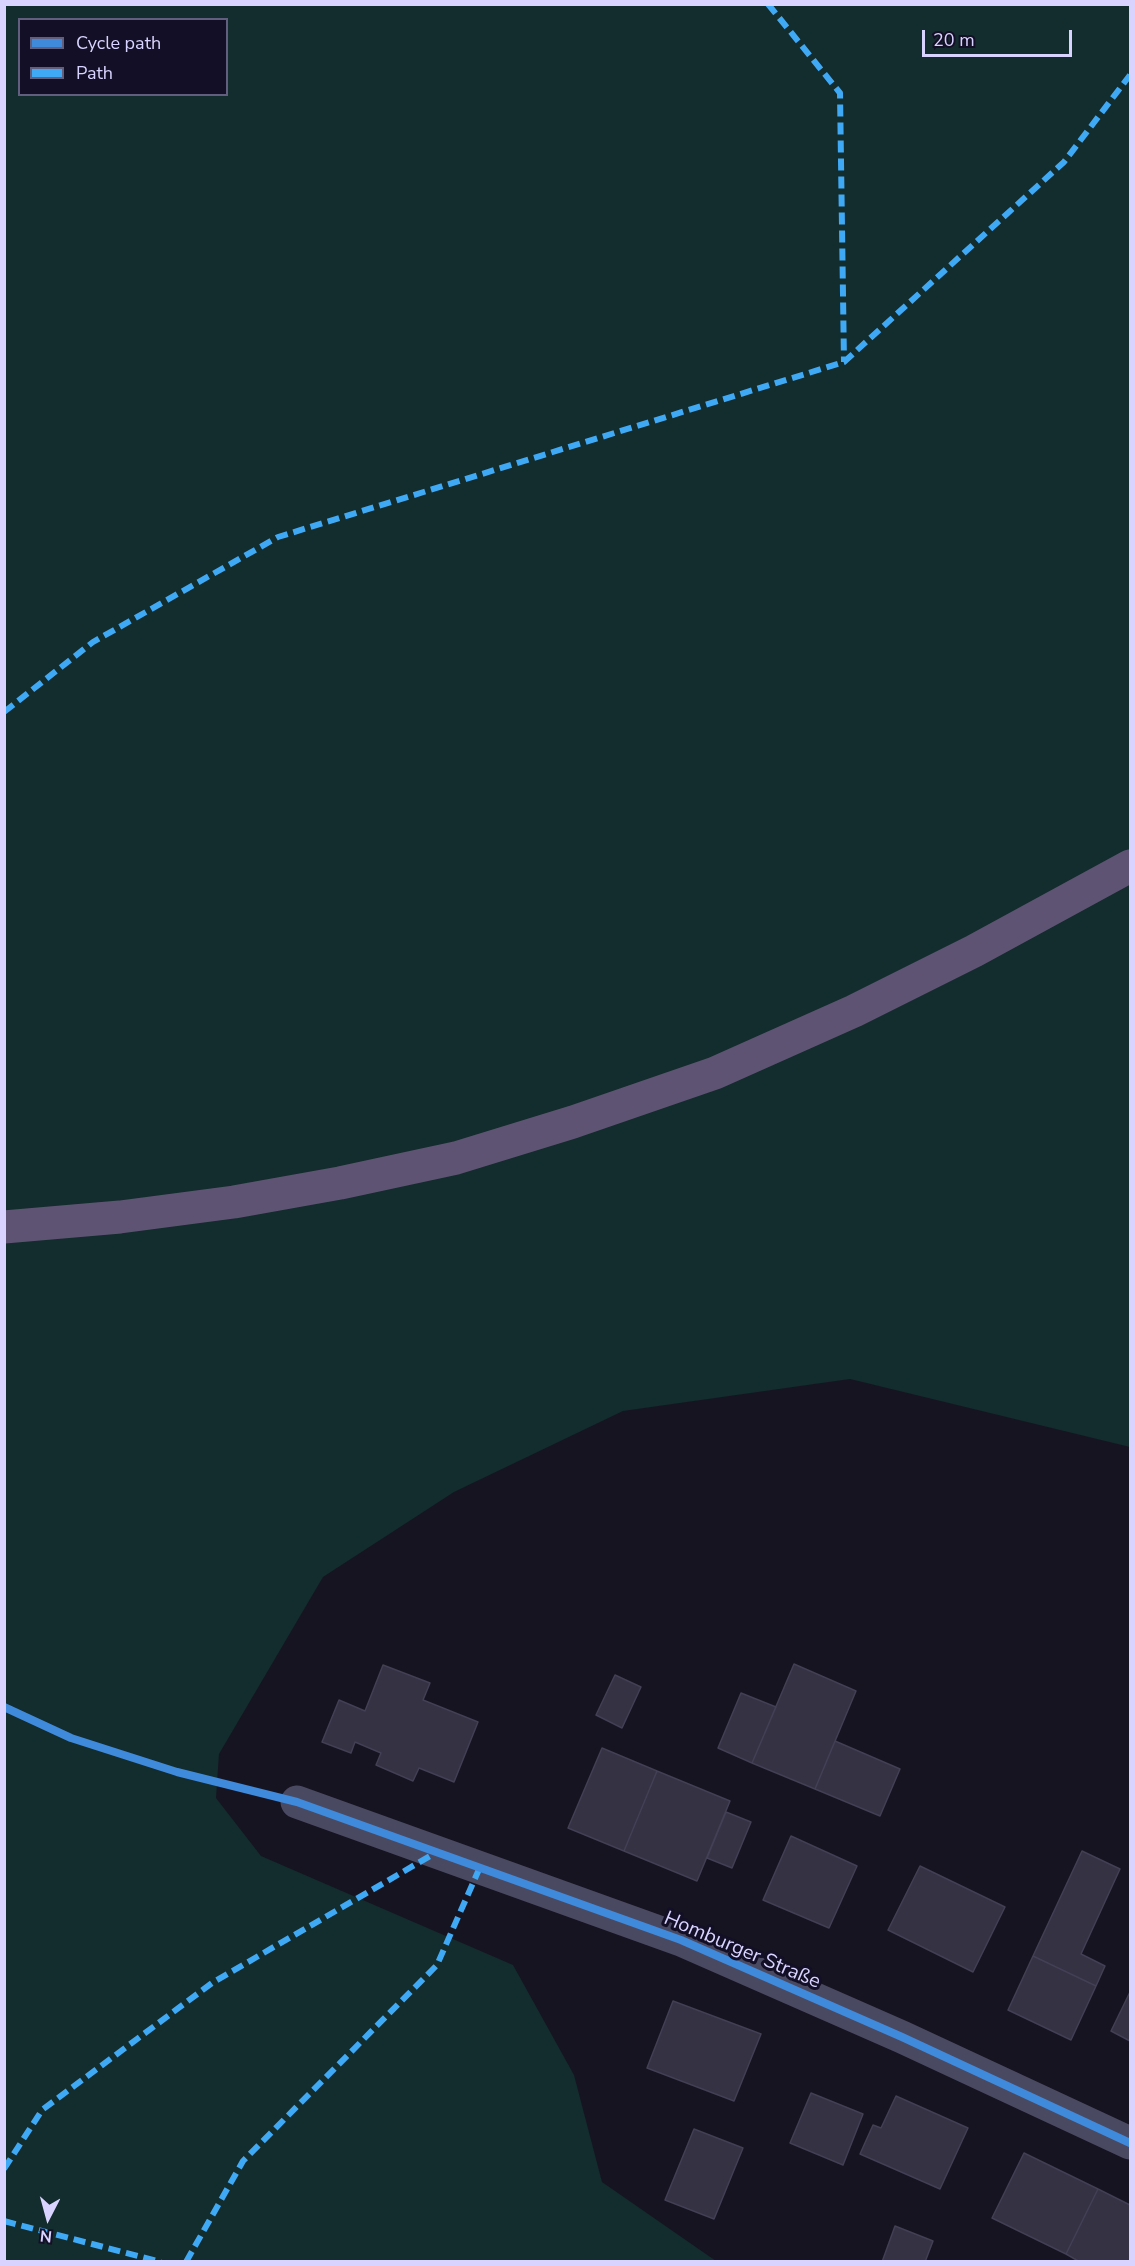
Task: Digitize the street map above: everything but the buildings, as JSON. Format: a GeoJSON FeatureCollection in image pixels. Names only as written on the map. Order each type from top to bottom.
{"type":"FeatureCollection","features":[{"type":"Feature","properties":{"kind":"main road"},"geometry":{"type":"LineString","coordinates":[[4,1227],[120,1217],[234,1202],[340,1183],[456,1158],[573,1122],[715,1073],[854,1011],[974,951],[1131,866]]}},
{"type":"Feature","properties":{"kind":"street","name":"Homburger Straße"},"geometry":{"type":"LineString","coordinates":[[297,1802],[681,1940],[902,2037],[1131,2143]]}},
{"type":"Feature","properties":{"kind":"green space"},"geometry":{"type":"Polygon","coordinates":[[[5,5],[1130,5],[1130,1447],[850,1379],[623,1411],[454,1492],[323,1577],[219,1754],[216,1798],[261,1856],[513,1965],[574,2075],[602,2182],[716,2261],[5,2262],[5,5]]]}},
{"type":"Feature","properties":{"kind":"marked path"},"geometry":{"type":"LineString","coordinates":[[768,4],[840,93],[844,362]]}},
{"type":"Feature","properties":{"kind":"marked path"},"geometry":{"type":"LineString","coordinates":[[4,712],[93,642],[278,537],[844,362],[1064,162],[1130,75]]}},
{"type":"Feature","properties":{"kind":"marked path"},"geometry":{"type":"LineString","coordinates":[[4,2169],[42,2110],[212,1983],[437,1852]]}},
{"type":"Feature","properties":{"kind":"marked path"},"geometry":{"type":"LineString","coordinates":[[186,2262],[243,2161],[437,1965],[480,1867]]}},
{"type":"Feature","properties":{"kind":"marked path"},"geometry":{"type":"LineString","coordinates":[[4,2221],[161,2262]]}},
{"type":"Feature","properties":{"kind":"cycle path"},"geometry":{"type":"LineString","coordinates":[[4,1707],[71,1738],[177,1772],[297,1802],[681,1940],[902,2037],[1130,2143]]}}]}
